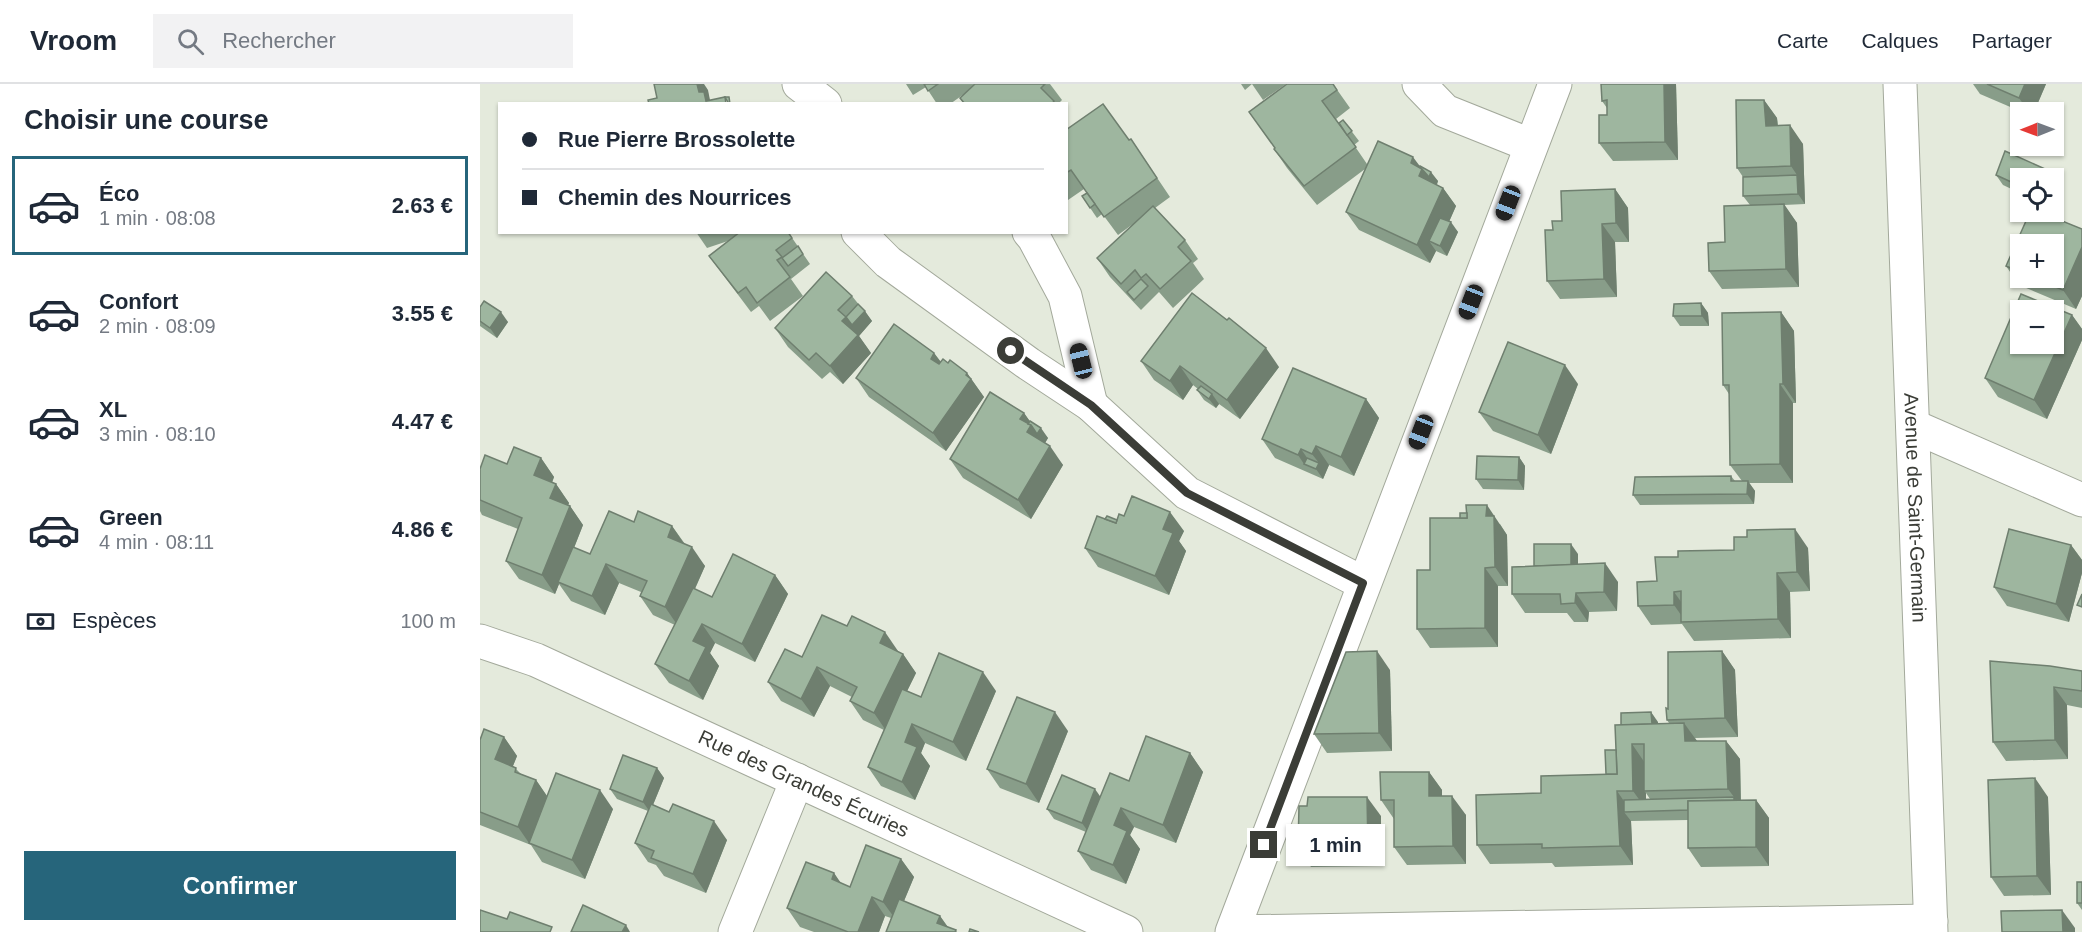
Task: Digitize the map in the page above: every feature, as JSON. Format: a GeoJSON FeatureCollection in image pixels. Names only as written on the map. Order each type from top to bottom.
{"type":"FeatureCollection","features":[{"type":"Feature","properties":{"kind":"street"},"geometry":{"type":"LineString","coordinates":[[798,84],[799,102]]}},
{"type":"Feature","properties":{"kind":"street"},"geometry":{"type":"LineString","coordinates":[[798,84],[822,102]]}},
{"type":"Feature","properties":{"kind":"street"},"geometry":{"type":"LineString","coordinates":[[1419,84],[1444,111],[1530,146]]}},
{"type":"Feature","properties":{"kind":"street"},"geometry":{"type":"LineString","coordinates":[[1555,84],[1363,583],[1232,932],[1931,926]]}},
{"type":"Feature","properties":{"kind":"street","name":"Avenue de Saint-Germain"},"geometry":{"type":"LineString","coordinates":[[1900,84],[1931,926]]}},
{"type":"Feature","properties":{"kind":"street"},"geometry":{"type":"LineString","coordinates":[[860,234],[888,262],[1029,364],[1091,405],[1187,493],[1363,583]]}},
{"type":"Feature","properties":{"kind":"street"},"geometry":{"type":"LineString","coordinates":[[1031,234],[1065,296],[1091,405]]}},
{"type":"Feature","properties":{"kind":"street"},"geometry":{"type":"LineString","coordinates":[[1913,426],[2082,500]]}},
{"type":"Feature","properties":{"kind":"street","name":"Rue des Grandes Écuries"},"geometry":{"type":"LineString","coordinates":[[480,641],[536,660],[1126,932]]}},
{"type":"Feature","properties":{"kind":"street"},"geometry":{"type":"LineString","coordinates":[[735,932],[797,780]]}},
{"type":"Feature","properties":{"kind":"building"},"geometry":{"type":"Polygon","coordinates":[[[654,84],[697,84],[699,92],[704,92],[706,101],[725,97],[726,102],[648,102],[648,100],[657,98],[654,84]]]}},
{"type":"Feature","properties":{"kind":"building"},"geometry":{"type":"Polygon","coordinates":[[[924,84],[938,84],[928,91],[924,84]]]}},
{"type":"Feature","properties":{"kind":"building"},"geometry":{"type":"Polygon","coordinates":[[[975,84],[1045,84],[1041,88],[1054,101],[963,102],[960,98],[975,84]]]}},
{"type":"Feature","properties":{"kind":"building"},"geometry":{"type":"Polygon","coordinates":[[[1287,84],[1333,84],[1337,90],[1322,101],[1356,147],[1304,186],[1274,149],[1249,112],[1287,84]]]}},
{"type":"Feature","properties":{"kind":"building"},"geometry":{"type":"Polygon","coordinates":[[[1601,84],[1664,84],[1665,142],[1599,143],[1599,115],[1607,115],[1607,100],[1602,101],[1601,84]]]}},
{"type":"Feature","properties":{"kind":"building"},"geometry":{"type":"Polygon","coordinates":[[[1987,84],[2025,84],[2019,98],[1987,84]]]}},
{"type":"Feature","properties":{"kind":"building"},"geometry":{"type":"Polygon","coordinates":[[[1736,100],[1764,100],[1766,126],[1790,125],[1791,166],[1737,168],[1736,100]]]}},
{"type":"Feature","properties":{"kind":"building"},"geometry":{"type":"Polygon","coordinates":[[[1103,104],[1129,140],[1131,139],[1157,178],[1104,217],[1071,170],[1068,172],[1068,129],[1103,104]]]}},
{"type":"Feature","properties":{"kind":"building"},"geometry":{"type":"Polygon","coordinates":[[[1343,120],[1352,131],[1347,135],[1339,123],[1343,120]]]}},
{"type":"Feature","properties":{"kind":"building"},"geometry":{"type":"Polygon","coordinates":[[[1378,141],[1413,157],[1411,163],[1422,169],[1419,176],[1443,188],[1417,245],[1346,212],[1378,141]]]}},
{"type":"Feature","properties":{"kind":"building"},"geometry":{"type":"Polygon","coordinates":[[[2005,151],[2010,153],[2010,156],[2016,156],[2043,168],[2010,168],[2010,181],[1996,175],[2005,151]]]}},
{"type":"Feature","properties":{"kind":"building"},"geometry":{"type":"Polygon","coordinates":[[[1419,167],[1431,172],[1429,177],[1419,167]]]}},
{"type":"Feature","properties":{"kind":"building"},"geometry":{"type":"Polygon","coordinates":[[[1797,175],[1798,194],[1743,196],[1743,177],[1797,175]]]}},
{"type":"Feature","properties":{"kind":"building"},"geometry":{"type":"Polygon","coordinates":[[[1615,189],[1616,223],[1602,224],[1604,279],[1547,281],[1545,230],[1553,230],[1552,221],[1562,221],[1561,191],[1615,189]]]}},
{"type":"Feature","properties":{"kind":"building"},"geometry":{"type":"Polygon","coordinates":[[[1087,193],[1095,204],[1090,208],[1082,196],[1087,193]]]}},
{"type":"Feature","properties":{"kind":"building"},"geometry":{"type":"Polygon","coordinates":[[[1784,204],[1786,269],[1709,271],[1708,243],[1725,242],[1724,206],[1784,204]]]}},
{"type":"Feature","properties":{"kind":"building"},"geometry":{"type":"Polygon","coordinates":[[[1153,206],[1185,240],[1178,247],[1191,261],[1160,289],[1146,274],[1141,278],[1135,270],[1121,284],[1097,258],[1153,206]]]}},
{"type":"Feature","properties":{"kind":"building"},"geometry":{"type":"Polygon","coordinates":[[[1440,218],[1451,222],[1440,246],[1429,241],[1440,218]]]}},
{"type":"Feature","properties":{"kind":"building"},"geometry":{"type":"Polygon","coordinates":[[[2026,222],[2064,222],[2082,229],[2082,247],[2064,288],[2064,234],[2020,234],[2026,222]]]}},
{"type":"Feature","properties":{"kind":"building"},"geometry":{"type":"Polygon","coordinates":[[[737,234],[789,234],[792,238],[776,250],[782,257],[777,260],[790,277],[757,303],[746,287],[738,293],[709,256],[737,234]]]}},
{"type":"Feature","properties":{"kind":"building"},"geometry":{"type":"Polygon","coordinates":[[[798,246],[803,254],[788,266],[782,258],[798,246]]]}},
{"type":"Feature","properties":{"kind":"building"},"geometry":{"type":"Polygon","coordinates":[[[826,272],[852,296],[838,310],[846,317],[842,321],[858,335],[830,366],[816,353],[809,360],[775,328],[826,272]]]}},
{"type":"Feature","properties":{"kind":"building"},"geometry":{"type":"Polygon","coordinates":[[[1141,279],[1148,286],[1134,300],[1127,292],[1141,279]]]}},
{"type":"Feature","properties":{"kind":"building"},"geometry":{"type":"Polygon","coordinates":[[[1192,293],[1227,320],[1229,318],[1266,348],[1227,400],[1180,366],[1170,381],[1141,361],[1192,293]]]}},
{"type":"Feature","properties":{"kind":"building"},"geometry":{"type":"Polygon","coordinates":[[[2021,294],[2036,300],[2018,300],[2021,294]]]}},
{"type":"Feature","properties":{"kind":"building"},"geometry":{"type":"Polygon","coordinates":[[[484,301],[501,312],[490,328],[480,321],[480,307],[484,301]]]}},
{"type":"Feature","properties":{"kind":"building"},"geometry":{"type":"Polygon","coordinates":[[[1701,303],[1702,316],[1673,316],[1674,304],[1701,303]]]}},
{"type":"Feature","properties":{"kind":"building"},"geometry":{"type":"Polygon","coordinates":[[[858,304],[865,311],[852,325],[846,317],[858,304]]]}},
{"type":"Feature","properties":{"kind":"building"},"geometry":{"type":"Polygon","coordinates":[[[1781,312],[1783,384],[1780,384],[1780,464],[1730,465],[1729,385],[1723,385],[1722,313],[1781,312]]]}},
{"type":"Feature","properties":{"kind":"building"},"geometry":{"type":"Polygon","coordinates":[[[2064,312],[2072,315],[2064,333],[2064,312]]]}},
{"type":"Feature","properties":{"kind":"building"},"geometry":{"type":"Polygon","coordinates":[[[2010,320],[2010,354],[2055,354],[2034,400],[1985,378],[2010,320]]]}},
{"type":"Feature","properties":{"kind":"building"},"geometry":{"type":"Polygon","coordinates":[[[894,324],[934,353],[931,359],[939,364],[943,359],[948,363],[950,360],[971,379],[933,433],[856,378],[894,324]]]}},
{"type":"Feature","properties":{"kind":"building"},"geometry":{"type":"Polygon","coordinates":[[[1508,342],[1565,365],[1538,435],[1479,412],[1508,342]]]}},
{"type":"Feature","properties":{"kind":"building"},"geometry":{"type":"Polygon","coordinates":[[[1293,368],[1366,399],[1341,457],[1316,446],[1312,454],[1301,449],[1298,455],[1262,439],[1293,368]]]}},
{"type":"Feature","properties":{"kind":"building"},"geometry":{"type":"Polygon","coordinates":[[[1201,386],[1212,394],[1209,399],[1197,390],[1201,386]]]}},
{"type":"Feature","properties":{"kind":"building"},"geometry":{"type":"Polygon","coordinates":[[[990,392],[1024,413],[1020,419],[1031,425],[1027,432],[1050,446],[1018,500],[950,459],[990,392]]]}},
{"type":"Feature","properties":{"kind":"building"},"geometry":{"type":"Polygon","coordinates":[[[1030,421],[1041,428],[1037,434],[1028,424],[1030,421]]]}},
{"type":"Feature","properties":{"kind":"building"},"geometry":{"type":"Polygon","coordinates":[[[514,447],[541,458],[534,475],[556,484],[550,498],[570,506],[542,575],[506,561],[522,518],[480,500],[480,469],[485,455],[507,464],[514,447]]]}},
{"type":"Feature","properties":{"kind":"building"},"geometry":{"type":"Polygon","coordinates":[[[1477,456],[1519,457],[1518,480],[1476,479],[1477,456]]]}},
{"type":"Feature","properties":{"kind":"building"},"geometry":{"type":"Polygon","coordinates":[[[1307,458],[1319,463],[1316,469],[1304,464],[1307,458]]]}},
{"type":"Feature","properties":{"kind":"building"},"geometry":{"type":"Polygon","coordinates":[[[1731,476],[1731,481],[1748,481],[1747,494],[1633,495],[1635,477],[1731,476]]]}},
{"type":"Feature","properties":{"kind":"building"},"geometry":{"type":"Polygon","coordinates":[[[1132,496],[1170,512],[1163,529],[1173,533],[1155,576],[1085,548],[1097,516],[1116,523],[1119,514],[1124,516],[1132,496]]]}},
{"type":"Feature","properties":{"kind":"building"},"geometry":{"type":"Polygon","coordinates":[[[1466,505],[1487,505],[1486,516],[1494,516],[1495,567],[1485,568],[1485,628],[1417,629],[1417,570],[1430,570],[1430,518],[1467,518],[1466,505]]]}},
{"type":"Feature","properties":{"kind":"building"},"geometry":{"type":"Polygon","coordinates":[[[609,511],[634,522],[638,511],[672,526],[668,537],[692,547],[665,607],[640,596],[647,581],[606,564],[592,596],[558,582],[573,547],[590,554],[609,511]]]}},
{"type":"Feature","properties":{"kind":"building"},"geometry":{"type":"Polygon","coordinates":[[[1460,513],[1467,513],[1467,518],[1460,518],[1460,513]]]}},
{"type":"Feature","properties":{"kind":"building"},"geometry":{"type":"Polygon","coordinates":[[[1107,516],[1117,520],[1116,523],[1105,519],[1107,516]]]}},
{"type":"Feature","properties":{"kind":"building"},"geometry":{"type":"Polygon","coordinates":[[[1795,529],[1797,572],[1777,573],[1778,619],[1681,622],[1681,591],[1674,592],[1674,605],[1638,606],[1637,582],[1657,581],[1655,557],[1678,557],[1678,551],[1734,550],[1734,537],[1747,537],[1747,530],[1795,529]]]}},
{"type":"Feature","properties":{"kind":"building"},"geometry":{"type":"Polygon","coordinates":[[[2009,529],[2071,545],[2056,604],[1994,587],[2009,529]]]}},
{"type":"Feature","properties":{"kind":"building"},"geometry":{"type":"Polygon","coordinates":[[[1534,544],[1571,544],[1571,565],[1534,566],[1534,544]]]}},
{"type":"Feature","properties":{"kind":"building"},"geometry":{"type":"Polygon","coordinates":[[[733,554],[775,575],[742,644],[702,624],[693,641],[706,647],[689,681],[655,664],[693,588],[712,597],[733,554]]]}},
{"type":"Feature","properties":{"kind":"building"},"geometry":{"type":"Polygon","coordinates":[[[1605,563],[1604,592],[1576,593],[1575,603],[1561,604],[1560,594],[1512,594],[1512,567],[1605,563]]]}},
{"type":"Feature","properties":{"kind":"building"},"geometry":{"type":"Polygon","coordinates":[[[2082,594],[2082,607],[2077,605],[2082,594]]]}},
{"type":"Feature","properties":{"kind":"building"},"geometry":{"type":"Polygon","coordinates":[[[822,615],[847,626],[852,616],[885,632],[880,643],[903,654],[874,713],[850,701],[857,687],[817,667],[801,699],[768,682],[785,649],[802,657],[822,615]]]}},
{"type":"Feature","properties":{"kind":"building"},"geometry":{"type":"Polygon","coordinates":[[[1377,651],[1379,733],[1314,734],[1346,652],[1377,651]]]}},
{"type":"Feature","properties":{"kind":"building"},"geometry":{"type":"Polygon","coordinates":[[[1722,651],[1725,718],[1667,720],[1668,652],[1722,651]]]}},
{"type":"Feature","properties":{"kind":"building"},"geometry":{"type":"Polygon","coordinates":[[[939,653],[983,672],[953,742],[912,724],[905,742],[917,747],[902,782],[868,767],[902,689],[921,697],[939,653]]]}},
{"type":"Feature","properties":{"kind":"building"},"geometry":{"type":"Polygon","coordinates":[[[1990,661],[2082,671],[2082,691],[2054,687],[2055,740],[1993,742],[1990,661]]]}},
{"type":"Feature","properties":{"kind":"building"},"geometry":{"type":"Polygon","coordinates":[[[1017,697],[1055,712],[1026,784],[987,769],[1017,697]]]}},
{"type":"Feature","properties":{"kind":"building"},"geometry":{"type":"Polygon","coordinates":[[[1651,712],[1652,724],[1621,725],[1621,713],[1651,712]]]}},
{"type":"Feature","properties":{"kind":"building"},"geometry":{"type":"Polygon","coordinates":[[[1684,723],[1685,741],[1726,741],[1728,789],[1644,791],[1644,744],[1632,744],[1633,791],[1617,791],[1620,846],[1542,848],[1542,844],[1477,845],[1476,795],[1541,793],[1541,776],[1617,774],[1615,725],[1684,723]]]}},
{"type":"Feature","properties":{"kind":"building"},"geometry":{"type":"Polygon","coordinates":[[[484,729],[504,737],[495,759],[516,768],[515,772],[536,780],[518,827],[480,812],[480,740],[484,729]]]}},
{"type":"Feature","properties":{"kind":"building"},"geometry":{"type":"Polygon","coordinates":[[[1146,736],[1190,753],[1163,825],[1121,808],[1114,825],[1127,831],[1113,865],[1078,851],[1110,773],[1129,781],[1146,736]]]}},
{"type":"Feature","properties":{"kind":"building"},"geometry":{"type":"Polygon","coordinates":[[[1605,750],[1616,750],[1617,774],[1606,774],[1605,750]]]}},
{"type":"Feature","properties":{"kind":"building"},"geometry":{"type":"Polygon","coordinates":[[[623,755],[657,768],[643,802],[610,789],[623,755]]]}},
{"type":"Feature","properties":{"kind":"building"},"geometry":{"type":"Polygon","coordinates":[[[1380,772],[1429,772],[1429,796],[1452,796],[1453,846],[1394,847],[1394,800],[1381,800],[1380,772]]]}},
{"type":"Feature","properties":{"kind":"building"},"geometry":{"type":"Polygon","coordinates":[[[556,773],[600,790],[572,860],[529,843],[556,773]]]}},
{"type":"Feature","properties":{"kind":"building"},"geometry":{"type":"Polygon","coordinates":[[[1062,775],[1095,789],[1082,823],[1047,809],[1062,775]]]}},
{"type":"Feature","properties":{"kind":"building"},"geometry":{"type":"Polygon","coordinates":[[[2035,778],[2037,876],[1991,877],[1988,780],[2035,778]]]}},
{"type":"Feature","properties":{"kind":"building"},"geometry":{"type":"Polygon","coordinates":[[[1308,797],[1367,797],[1368,848],[1298,848],[1299,806],[1307,806],[1308,797]]]}},
{"type":"Feature","properties":{"kind":"building"},"geometry":{"type":"Polygon","coordinates":[[[1734,797],[1734,800],[1688,801],[1688,810],[1624,812],[1624,800],[1734,797]]]}},
{"type":"Feature","properties":{"kind":"building"},"geometry":{"type":"Polygon","coordinates":[[[1756,800],[1756,847],[1688,848],[1688,801],[1756,800]]]}},
{"type":"Feature","properties":{"kind":"building"},"geometry":{"type":"Polygon","coordinates":[[[651,804],[669,812],[673,804],[714,821],[693,874],[651,858],[654,851],[635,843],[651,804]]]}},
{"type":"Feature","properties":{"kind":"building"},"geometry":{"type":"Polygon","coordinates":[[[866,845],[901,859],[883,902],[872,897],[858,932],[848,932],[787,908],[806,862],[834,873],[832,879],[850,887],[866,845]]]}},
{"type":"Feature","properties":{"kind":"building"},"geometry":{"type":"Polygon","coordinates":[[[2077,882],[2082,882],[2082,903],[2077,903],[2077,882]]]}},
{"type":"Feature","properties":{"kind":"building"},"geometry":{"type":"Polygon","coordinates":[[[899,899],[940,916],[937,923],[956,930],[955,932],[886,932],[899,899]]]}},
{"type":"Feature","properties":{"kind":"building"},"geometry":{"type":"Polygon","coordinates":[[[583,905],[626,925],[622,932],[571,932],[583,905]]]}},
{"type":"Feature","properties":{"kind":"building"},"geometry":{"type":"Polygon","coordinates":[[[480,910],[507,919],[510,912],[552,927],[550,932],[480,932],[480,910]]]}},
{"type":"Feature","properties":{"kind":"building"},"geometry":{"type":"Polygon","coordinates":[[[2062,910],[2063,932],[2002,932],[2001,911],[2062,910]]]}},
{"type":"Feature","properties":{"kind":"route"},"geometry":{"type":"LineString","coordinates":[[1011,351],[1091,405],[1187,493],[1363,583],[1264,845]]}}]}
